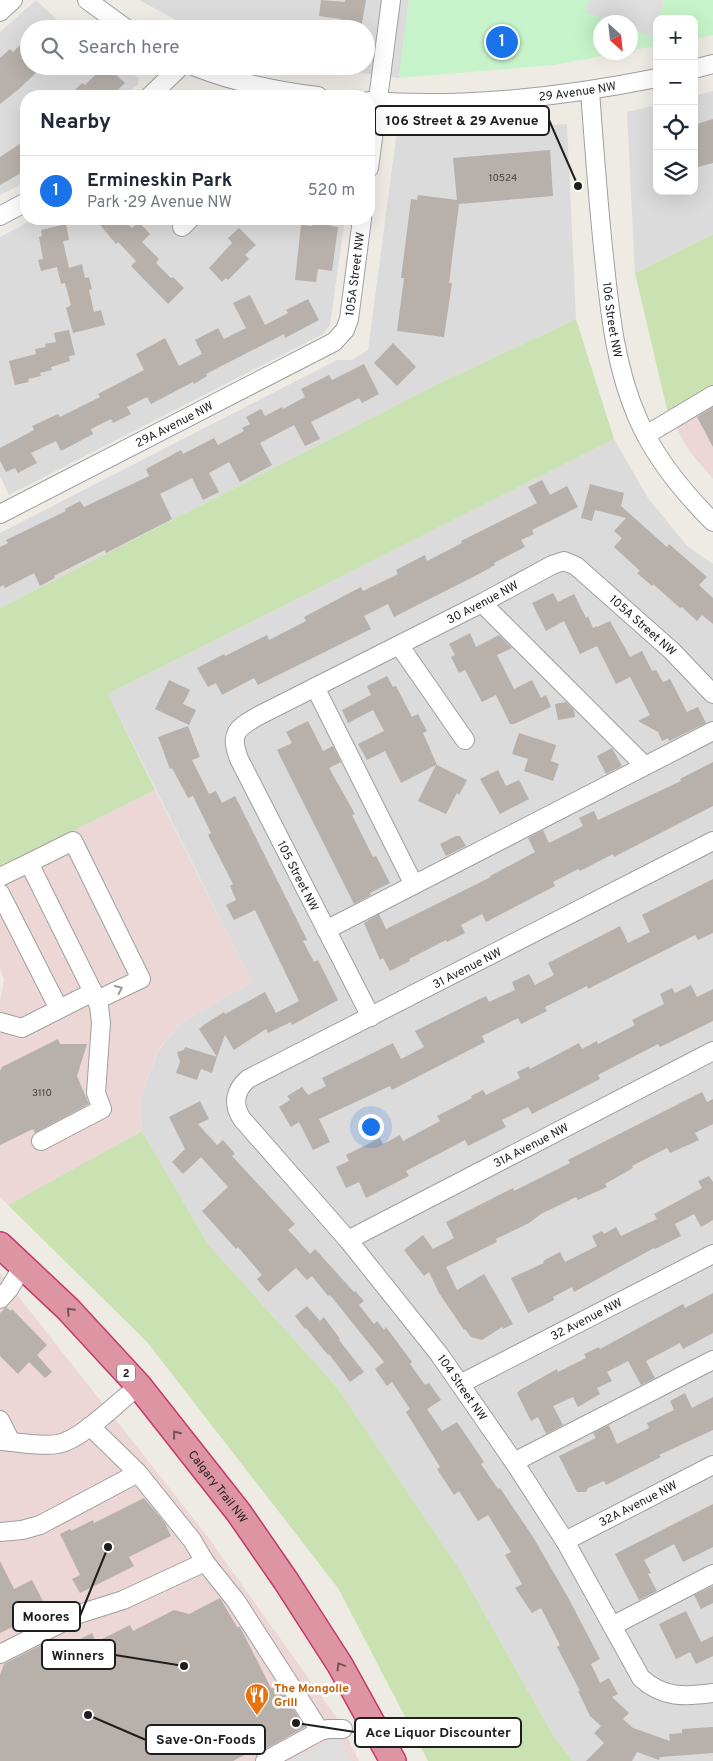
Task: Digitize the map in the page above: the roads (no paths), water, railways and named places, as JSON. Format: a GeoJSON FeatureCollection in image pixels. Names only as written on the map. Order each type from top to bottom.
{"type":"FeatureCollection","features":[{"type":"Feature","properties":{"kind":"highway","name":"Calgary Trail NW"},"geometry":{"type":"LineString","coordinates":[[0,1245],[68,1309],[139,1386],[239,1513],[286,1581],[340,1665],[393,1761]]}},
{"type":"Feature","properties":{"kind":"street"},"geometry":{"type":"LineString","coordinates":[[0,12],[13,0]]}},
{"type":"Feature","properties":{"kind":"street"},"geometry":{"type":"LineString","coordinates":[[87,0],[115,20]]}},
{"type":"Feature","properties":{"kind":"street"},"geometry":{"type":"LineString","coordinates":[[375,90],[391,0]]}},
{"type":"Feature","properties":{"kind":"street"},"geometry":{"type":"LineString","coordinates":[[698,68],[713,64]]}},
{"type":"Feature","properties":{"kind":"street"},"geometry":{"type":"LineString","coordinates":[[156,90],[172,75]]}},
{"type":"Feature","properties":{"kind":"street"},"geometry":{"type":"LineString","coordinates":[[219,75],[240,82],[279,90]]}},
{"type":"Feature","properties":{"kind":"street","name":"29 Avenue NW"},"geometry":{"type":"LineString","coordinates":[[375,101],[459,102],[500,100],[590,91],[653,79]]}},
{"type":"Feature","properties":{"kind":"street","name":"106 Street NW"},"geometry":{"type":"LineString","coordinates":[[590,91],[611,323],[620,366],[631,401],[646,435],[665,466],[681,487],[713,522]]}},
{"type":"Feature","properties":{"kind":"street"},"geometry":{"type":"LineString","coordinates":[[0,216],[20,205]]}},
{"type":"Feature","properties":{"kind":"street","name":"105A Street NW"},"geometry":{"type":"LineString","coordinates":[[345,330],[351,309],[361,225]]}},
{"type":"Feature","properties":{"kind":"street","name":"29A Avenue NW"},"geometry":{"type":"LineString","coordinates":[[0,514],[327,346],[340,337],[345,330]]}},
{"type":"Feature","properties":{"kind":"street"},"geometry":{"type":"LineString","coordinates":[[646,435],[711,399]]}},
{"type":"Feature","properties":{"kind":"street","name":"105A Street NW"},"geometry":{"type":"LineString","coordinates":[[568,562],[580,569],[672,651],[713,694]]}},
{"type":"Feature","properties":{"kind":"street","name":"30 Avenue NW"},"geometry":{"type":"LineString","coordinates":[[235,733],[248,721],[482,603],[552,565],[568,562]]}},
{"type":"Feature","properties":{"kind":"street"},"geometry":{"type":"LineString","coordinates":[[482,603],[645,766]]}},
{"type":"Feature","properties":{"kind":"street"},"geometry":{"type":"LineString","coordinates":[[398,645],[465,740]]}},
{"type":"Feature","properties":{"kind":"street"},"geometry":{"type":"LineString","coordinates":[[316,687],[414,885]]}},
{"type":"Feature","properties":{"kind":"street"},"geometry":{"type":"LineString","coordinates":[[326,930],[713,731]]}},
{"type":"Feature","properties":{"kind":"street","name":"105 Street NW"},"geometry":{"type":"LineString","coordinates":[[235,733],[234,741],[239,759],[371,1017]]}},
{"type":"Feature","properties":{"kind":"street"},"geometry":{"type":"LineString","coordinates":[[0,878],[73,841],[141,979],[59,1009],[22,1028],[0,1022]]}},
{"type":"Feature","properties":{"kind":"street","name":"31 Avenue NW"},"geometry":{"type":"LineString","coordinates":[[236,1105],[238,1090],[248,1079],[713,842]]}},
{"type":"Feature","properties":{"kind":"street"},"geometry":{"type":"LineString","coordinates":[[29,863],[95,996],[99,1006],[101,1022],[96,1093],[102,1109],[41,1141]]}},
{"type":"Feature","properties":{"kind":"street"},"geometry":{"type":"LineString","coordinates":[[0,893],[59,1009]]}},
{"type":"Feature","properties":{"kind":"street","name":"31A Avenue NW"},"geometry":{"type":"LineString","coordinates":[[348,1240],[713,1051]]}},
{"type":"Feature","properties":{"kind":"street","name":"104 Street NW"},"geometry":{"type":"LineString","coordinates":[[236,1105],[242,1119],[348,1240],[413,1320],[460,1384],[514,1462],[565,1541],[641,1678],[658,1690],[671,1694],[708,1692]]}},
{"type":"Feature","properties":{"kind":"street","name":"32 Avenue NW"},"geometry":{"type":"LineString","coordinates":[[460,1384],[713,1254]]}},
{"type":"Feature","properties":{"kind":"street"},"geometry":{"type":"LineString","coordinates":[[0,1299],[9,1289],[23,1266]]}},
{"type":"Feature","properties":{"kind":"street"},"geometry":{"type":"LineString","coordinates":[[514,1462],[713,1360]]}},
{"type":"Feature","properties":{"kind":"street"},"geometry":{"type":"LineString","coordinates":[[0,1420],[6,1441],[56,1444],[77,1436],[139,1386]]}},
{"type":"Feature","properties":{"kind":"street"},"geometry":{"type":"LineString","coordinates":[[90,1426],[138,1473],[192,1540],[205,1562],[236,1601],[320,1731]]}},
{"type":"Feature","properties":{"kind":"street","name":"32A Avenue NW"},"geometry":{"type":"LineString","coordinates":[[565,1541],[713,1466]]}},
{"type":"Feature","properties":{"kind":"street"},"geometry":{"type":"LineString","coordinates":[[0,1532],[22,1530],[40,1525],[138,1473]]}},
{"type":"Feature","properties":{"kind":"street"},"geometry":{"type":"LineString","coordinates":[[0,1654],[79,1614],[124,1600],[205,1562]]}},
{"type":"Feature","properties":{"kind":"street"},"geometry":{"type":"LineString","coordinates":[[612,1626],[713,1574]]}},
{"type":"Feature","properties":{"kind":"street"},"geometry":{"type":"LineString","coordinates":[[264,1761],[320,1731],[343,1729]]}},
{"type":"Feature","properties":{"kind":"place","name":"Ermineskin Park"},"geometry":{"type":"Point","coordinates":[502,42]}},
{"type":"Feature","properties":{"kind":"place","name":"106 Street & 29 Avenue"},"geometry":{"type":"Point","coordinates":[578,186]}},
{"type":"Feature","properties":{"kind":"place","name":"Moores"},"geometry":{"type":"Point","coordinates":[108,1547]}},
{"type":"Feature","properties":{"kind":"place","name":"Winners"},"geometry":{"type":"Point","coordinates":[184,1666]}},
{"type":"Feature","properties":{"kind":"place","name":"Save-On-Foods"},"geometry":{"type":"Point","coordinates":[88,1715]}},
{"type":"Feature","properties":{"kind":"place","name":"The Mongolie Grill"},"geometry":{"type":"Point","coordinates":[257,1716]}},
{"type":"Feature","properties":{"kind":"place","name":"Ace Liquor Discounter"},"geometry":{"type":"Point","coordinates":[296,1723]}}]}
